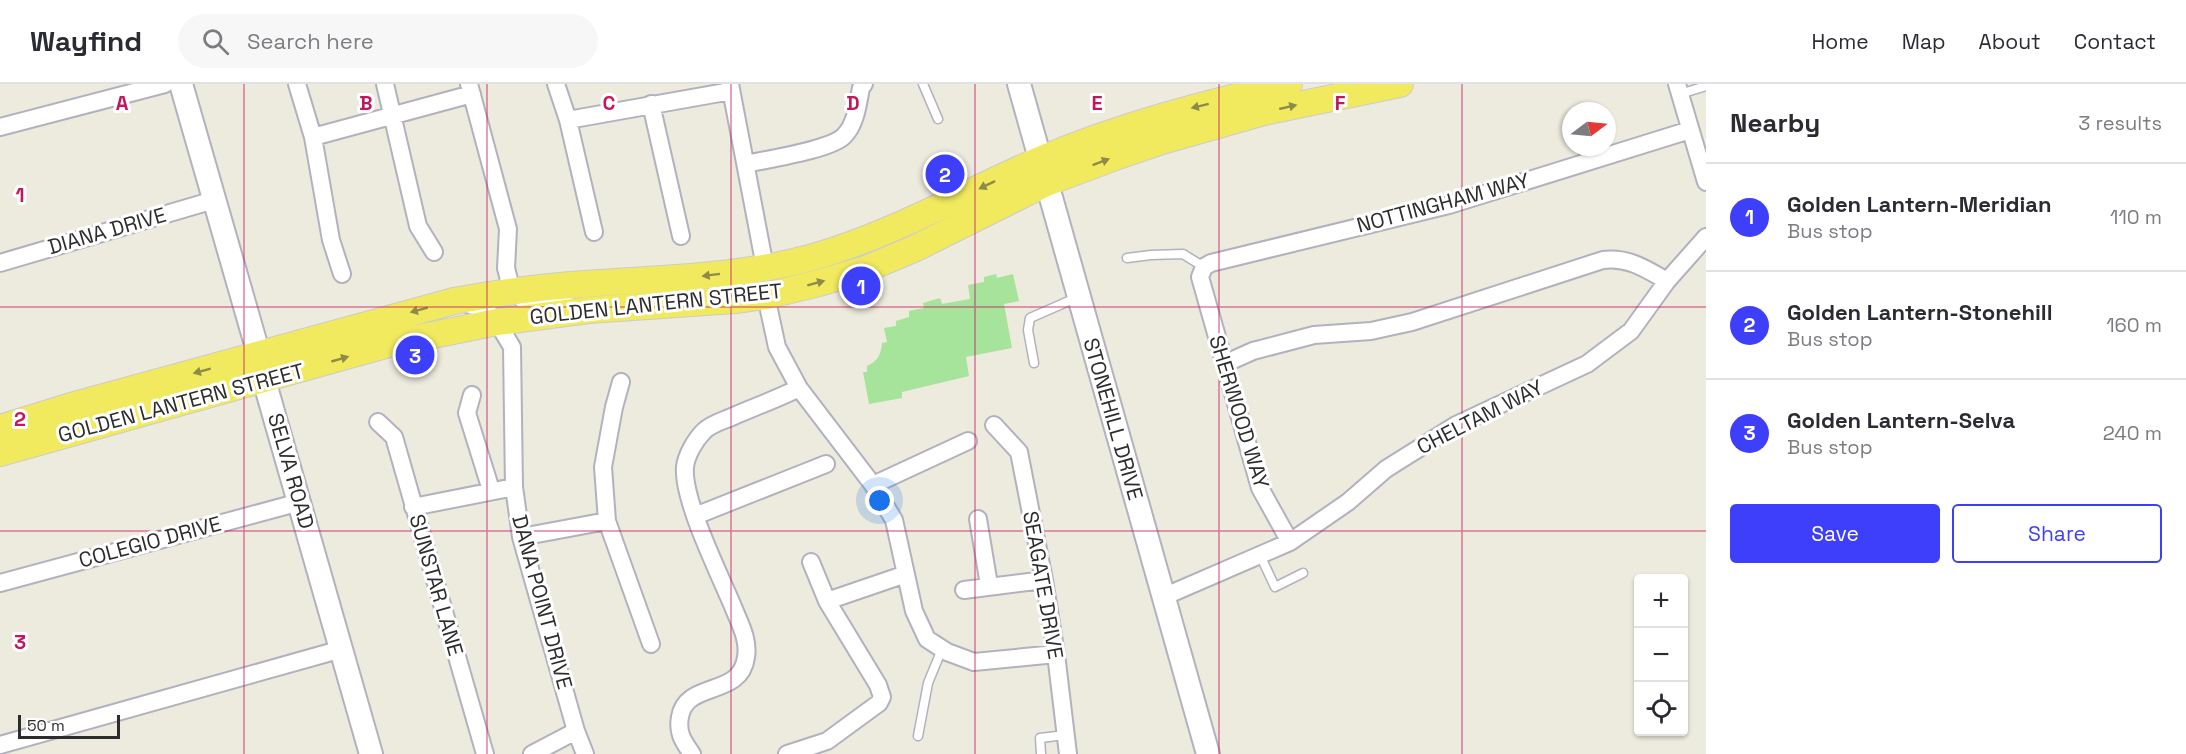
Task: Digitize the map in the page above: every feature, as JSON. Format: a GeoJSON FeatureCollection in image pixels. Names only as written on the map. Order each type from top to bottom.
{"type":"FeatureCollection","features":[{"type":"Feature","properties":{"kind":"main road","name":"GOLDEN LANTERN STREET"},"geometry":{"type":"LineString","coordinates":[[0,428],[78,404],[497,322],[589,310],[766,296],[866,269],[916,248],[1043,172],[1090,139],[1171,113],[1289,84]]}},
{"type":"Feature","properties":{"kind":"main road","name":"GOLDEN LANTERN STREET"},"geometry":{"type":"LineString","coordinates":[[0,453],[261,368],[454,301],[512,291],[687,278],[810,258],[857,244],[908,222],[1043,172],[1118,156],[1212,127],[1309,102],[1400,84]]}},
{"type":"Feature","properties":{"kind":"main road"},"geometry":{"type":"LineString","coordinates":[[766,296],[775,284],[810,258]]}},
{"type":"Feature","properties":{"kind":"main road"},"geometry":{"type":"LineString","coordinates":[[735,300],[744,283],[765,267]]}},
{"type":"Feature","properties":{"kind":"street"},"geometry":{"type":"LineString","coordinates":[[0,127],[165,84]]}},
{"type":"Feature","properties":{"kind":"street","name":"SELVA ROAD"},"geometry":{"type":"LineString","coordinates":[[181,84],[371,754]]}},
{"type":"Feature","properties":{"kind":"street"},"geometry":{"type":"LineString","coordinates":[[297,84],[313,137],[331,240],[342,274]]}},
{"type":"Feature","properties":{"kind":"street"},"geometry":{"type":"LineString","coordinates":[[385,84],[394,115],[417,226],[434,252]]}},
{"type":"Feature","properties":{"kind":"street"},"geometry":{"type":"LineString","coordinates":[[556,84],[568,120],[594,232]]}},
{"type":"Feature","properties":{"kind":"street"},"geometry":{"type":"LineString","coordinates":[[746,164],[832,144],[845,135],[855,117],[861,88],[864,84]]}},
{"type":"Feature","properties":{"kind":"street","name":"STONEHILL DRIVE"},"geometry":{"type":"LineString","coordinates":[[1019,84],[1208,754]]}},
{"type":"Feature","properties":{"kind":"street"},"geometry":{"type":"LineString","coordinates":[[568,120],[730,87],[765,267]]}},
{"type":"Feature","properties":{"kind":"street"},"geometry":{"type":"LineString","coordinates":[[313,137],[394,115],[471,89],[508,229],[506,268],[512,291],[524,300],[553,302],[589,310]]}},
{"type":"Feature","properties":{"kind":"street"},"geometry":{"type":"LineString","coordinates":[[1679,89],[1706,182]]}},
{"type":"Feature","properties":{"kind":"street"},"geometry":{"type":"LineString","coordinates":[[651,104],[681,236]]}},
{"type":"Feature","properties":{"kind":"street","name":"NOTTINGHAM WAY"},"geometry":{"type":"LineString","coordinates":[[1202,272],[1211,263],[1449,205],[1690,130]]}},
{"type":"Feature","properties":{"kind":"street","name":"DIANA DRIVE"},"geometry":{"type":"LineString","coordinates":[[0,263],[214,200]]}},
{"type":"Feature","properties":{"kind":"street","name":"CHELTAM WAY"},"geometry":{"type":"LineString","coordinates":[[1163,597],[1290,542],[1348,502],[1386,469],[1456,425],[1587,364],[1631,331],[1667,281],[1706,237]]}},
{"type":"Feature","properties":{"kind":"street"},"geometry":{"type":"LineString","coordinates":[[1224,364],[1253,351],[1314,335],[1371,331],[1412,322],[1603,260],[1631,261],[1667,281]]}},
{"type":"Feature","properties":{"kind":"street","name":"SHERWOOD WAY"},"geometry":{"type":"LineString","coordinates":[[1202,272],[1224,364],[1260,488],[1290,542]]}},
{"type":"Feature","properties":{"kind":"street"},"geometry":{"type":"LineString","coordinates":[[766,296],[777,347],[799,388],[873,484],[894,520],[914,610],[927,639],[942,649],[974,662],[1056,654]]}},
{"type":"Feature","properties":{"kind":"street","name":"DANA POINT DRIVE"},"geometry":{"type":"LineString","coordinates":[[454,301],[486,310],[497,322],[512,346],[514,487],[521,537],[576,731],[585,754]]}},
{"type":"Feature","properties":{"kind":"street"},"geometry":{"type":"LineString","coordinates":[[621,382],[603,467],[607,521],[651,644]]}},
{"type":"Feature","properties":{"kind":"street"},"geometry":{"type":"LineString","coordinates":[[692,754],[680,734],[682,709],[692,697],[736,678],[742,672],[747,656],[744,632],[695,516],[685,473],[686,462],[699,437],[711,426],[799,388]]}},
{"type":"Feature","properties":{"kind":"street"},"geometry":{"type":"LineString","coordinates":[[472,395],[467,413],[491,490]]}},
{"type":"Feature","properties":{"kind":"street","name":"SUNSTAR LANE"},"geometry":{"type":"LineString","coordinates":[[378,422],[394,437],[484,754]]}},
{"type":"Feature","properties":{"kind":"street","name":"SEAGATE DRIVE"},"geometry":{"type":"LineString","coordinates":[[994,425],[1019,452],[1044,580],[1068,754]]}},
{"type":"Feature","properties":{"kind":"street"},"geometry":{"type":"LineString","coordinates":[[873,484],[968,441]]}},
{"type":"Feature","properties":{"kind":"street"},"geometry":{"type":"LineString","coordinates":[[695,516],[826,464]]}},
{"type":"Feature","properties":{"kind":"street"},"geometry":{"type":"LineString","coordinates":[[413,507],[514,487]]}},
{"type":"Feature","properties":{"kind":"street","name":"COLEGIO DRIVE"},"geometry":{"type":"LineString","coordinates":[[0,583],[300,502]]}},
{"type":"Feature","properties":{"kind":"street"},"geometry":{"type":"LineString","coordinates":[[978,519],[990,585]]}},
{"type":"Feature","properties":{"kind":"street"},"geometry":{"type":"LineString","coordinates":[[521,537],[607,521]]}},
{"type":"Feature","properties":{"kind":"street"},"geometry":{"type":"LineString","coordinates":[[787,754],[827,741],[879,703],[882,697],[878,685],[827,601],[811,562]]}},
{"type":"Feature","properties":{"kind":"street"},"geometry":{"type":"LineString","coordinates":[[827,601],[906,574]]}},
{"type":"Feature","properties":{"kind":"street"},"geometry":{"type":"LineString","coordinates":[[964,590],[1044,580]]}},
{"type":"Feature","properties":{"kind":"street"},"geometry":{"type":"LineString","coordinates":[[0,745],[342,649]]}},
{"type":"Feature","properties":{"kind":"street"},"geometry":{"type":"LineString","coordinates":[[532,754],[576,731]]}},
{"type":"Feature","properties":{"kind":"lane"},"geometry":{"type":"LineString","coordinates":[[923,84],[938,119]]}},
{"type":"Feature","properties":{"kind":"lane"},"geometry":{"type":"LineString","coordinates":[[1679,89],[1706,86]]}},
{"type":"Feature","properties":{"kind":"lane"},"geometry":{"type":"LineString","coordinates":[[1127,258],[1183,254],[1202,272]]}},
{"type":"Feature","properties":{"kind":"lane"},"geometry":{"type":"LineString","coordinates":[[1034,363],[1028,330],[1029,318],[1078,297]]}},
{"type":"Feature","properties":{"kind":"lane"},"geometry":{"type":"LineString","coordinates":[[1260,555],[1275,587],[1303,573]]}},
{"type":"Feature","properties":{"kind":"lane"},"geometry":{"type":"LineString","coordinates":[[918,736],[928,683],[942,649]]}},
{"type":"Feature","properties":{"kind":"lane"},"geometry":{"type":"LineString","coordinates":[[1041,754],[1040,738],[1065,735]]}},
{"type":"Feature","properties":{"kind":"green space"},"geometry":{"type":"Polygon","coordinates":[[[996,274],[997,278],[1013,274],[1019,301],[1004,304],[1012,348],[966,357],[969,376],[902,392],[902,398],[869,404],[863,372],[867,372],[867,366],[878,357],[882,343],[887,342],[884,328],[896,326],[896,321],[909,317],[909,311],[924,308],[923,303],[940,298],[942,304],[970,299],[968,285],[984,282],[984,277],[996,274]]]}},
{"type":"Feature","properties":{"kind":"place","name":"Golden Lantern-Stonehill"},"geometry":{"type":"Point","coordinates":[945,174]}},
{"type":"Feature","properties":{"kind":"place","name":"Golden Lantern-Meridian"},"geometry":{"type":"Point","coordinates":[861,286]}},
{"type":"Feature","properties":{"kind":"place","name":"Golden Lantern-Selva"},"geometry":{"type":"Point","coordinates":[415,355]}}]}
